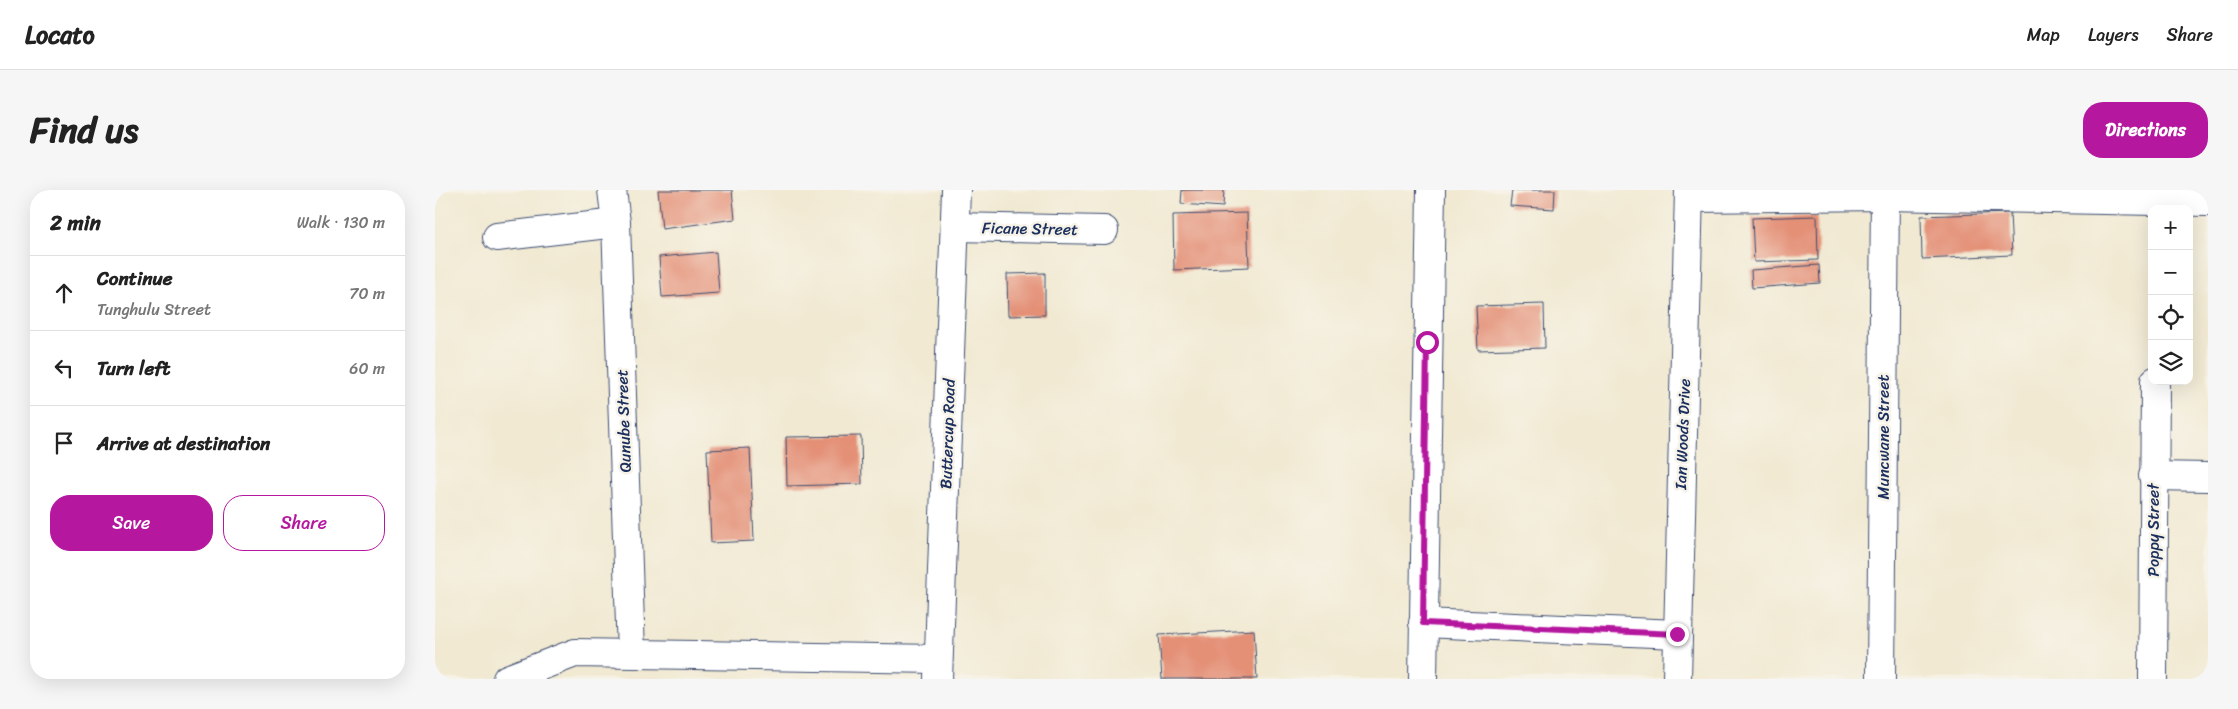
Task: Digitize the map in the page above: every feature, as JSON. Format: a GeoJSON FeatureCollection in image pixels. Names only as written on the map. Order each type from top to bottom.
{"type":"FeatureCollection","features":[{"type":"Feature","properties":{"kind":"street","name":"Qunube Street"},"geometry":{"type":"LineString","coordinates":[[612,190],[616,224],[631,653]]}},
{"type":"Feature","properties":{"kind":"street","name":"Buttercup Road"},"geometry":{"type":"LineString","coordinates":[[939,669],[956,190]]}},
{"type":"Feature","properties":{"kind":"street"},"geometry":{"type":"LineString","coordinates":[[1423,679],[1431,190]]}},
{"type":"Feature","properties":{"kind":"street"},"geometry":{"type":"LineString","coordinates":[[1689,194],[1885,193],[2159,205],[2208,202]]}},
{"type":"Feature","properties":{"kind":"street","name":"Muncwane Street"},"geometry":{"type":"LineString","coordinates":[[1881,679],[1885,193]]}},
{"type":"Feature","properties":{"kind":"street","name":"Ian Woods Drive"},"geometry":{"type":"LineString","coordinates":[[1677,679],[1689,194]]}},
{"type":"Feature","properties":{"kind":"street"},"geometry":{"type":"LineString","coordinates":[[497,237],[616,224]]}},
{"type":"Feature","properties":{"kind":"street","name":"Ficane Street"},"geometry":{"type":"LineString","coordinates":[[956,227],[1105,230]]}},
{"type":"Feature","properties":{"kind":"street","name":"Poppy Street"},"geometry":{"type":"LineString","coordinates":[[2153,679],[2155,385]]}},
{"type":"Feature","properties":{"kind":"street"},"geometry":{"type":"LineString","coordinates":[[2153,476],[2208,477]]}},
{"type":"Feature","properties":{"kind":"street"},"geometry":{"type":"LineString","coordinates":[[1423,623],[1677,634]]}},
{"type":"Feature","properties":{"kind":"street"},"geometry":{"type":"LineString","coordinates":[[507,679],[575,653],[631,653],[825,668],[939,669]]}},
{"type":"Feature","properties":{"kind":"building"},"geometry":{"type":"Polygon","coordinates":[[[658,190],[732,190],[735,219],[662,229],[658,190]]]}},
{"type":"Feature","properties":{"kind":"building"},"geometry":{"type":"Polygon","coordinates":[[[1182,190],[1224,190],[1223,207],[1181,204],[1182,190]]]}},
{"type":"Feature","properties":{"kind":"building"},"geometry":{"type":"Polygon","coordinates":[[[1512,190],[1555,190],[1554,209],[1510,206],[1512,190]]]}},
{"type":"Feature","properties":{"kind":"building"},"geometry":{"type":"Polygon","coordinates":[[[1247,213],[1249,267],[1174,270],[1173,215],[1247,213]]]}},
{"type":"Feature","properties":{"kind":"building"},"geometry":{"type":"Polygon","coordinates":[[[2010,213],[2012,255],[1922,259],[1921,216],[2010,213]]]}},
{"type":"Feature","properties":{"kind":"building"},"geometry":{"type":"Polygon","coordinates":[[[1817,216],[1818,260],[1754,262],[1752,218],[1817,216]]]}},
{"type":"Feature","properties":{"kind":"building"},"geometry":{"type":"Polygon","coordinates":[[[716,252],[719,293],[662,297],[659,257],[716,252]]]}},
{"type":"Feature","properties":{"kind":"building"},"geometry":{"type":"Polygon","coordinates":[[[1819,265],[1820,283],[1752,288],[1751,270],[1819,265]]]}},
{"type":"Feature","properties":{"kind":"building"},"geometry":{"type":"Polygon","coordinates":[[[1045,273],[1045,315],[1008,316],[1007,274],[1045,273]]]}},
{"type":"Feature","properties":{"kind":"building"},"geometry":{"type":"Polygon","coordinates":[[[1544,304],[1545,348],[1478,350],[1476,306],[1544,304]]]}},
{"type":"Feature","properties":{"kind":"building"},"geometry":{"type":"Polygon","coordinates":[[[861,436],[862,484],[787,486],[786,437],[861,436]]]}},
{"type":"Feature","properties":{"kind":"building"},"geometry":{"type":"Polygon","coordinates":[[[750,448],[754,541],[711,543],[707,450],[750,448]]]}},
{"type":"Feature","properties":{"kind":"building"},"geometry":{"type":"Polygon","coordinates":[[[1254,630],[1257,679],[1162,679],[1159,635],[1254,630]]]}},
{"type":"Feature","properties":{"kind":"route"},"geometry":{"type":"LineString","coordinates":[[1427,342],[1423,623],[1677,634]]}}]}
